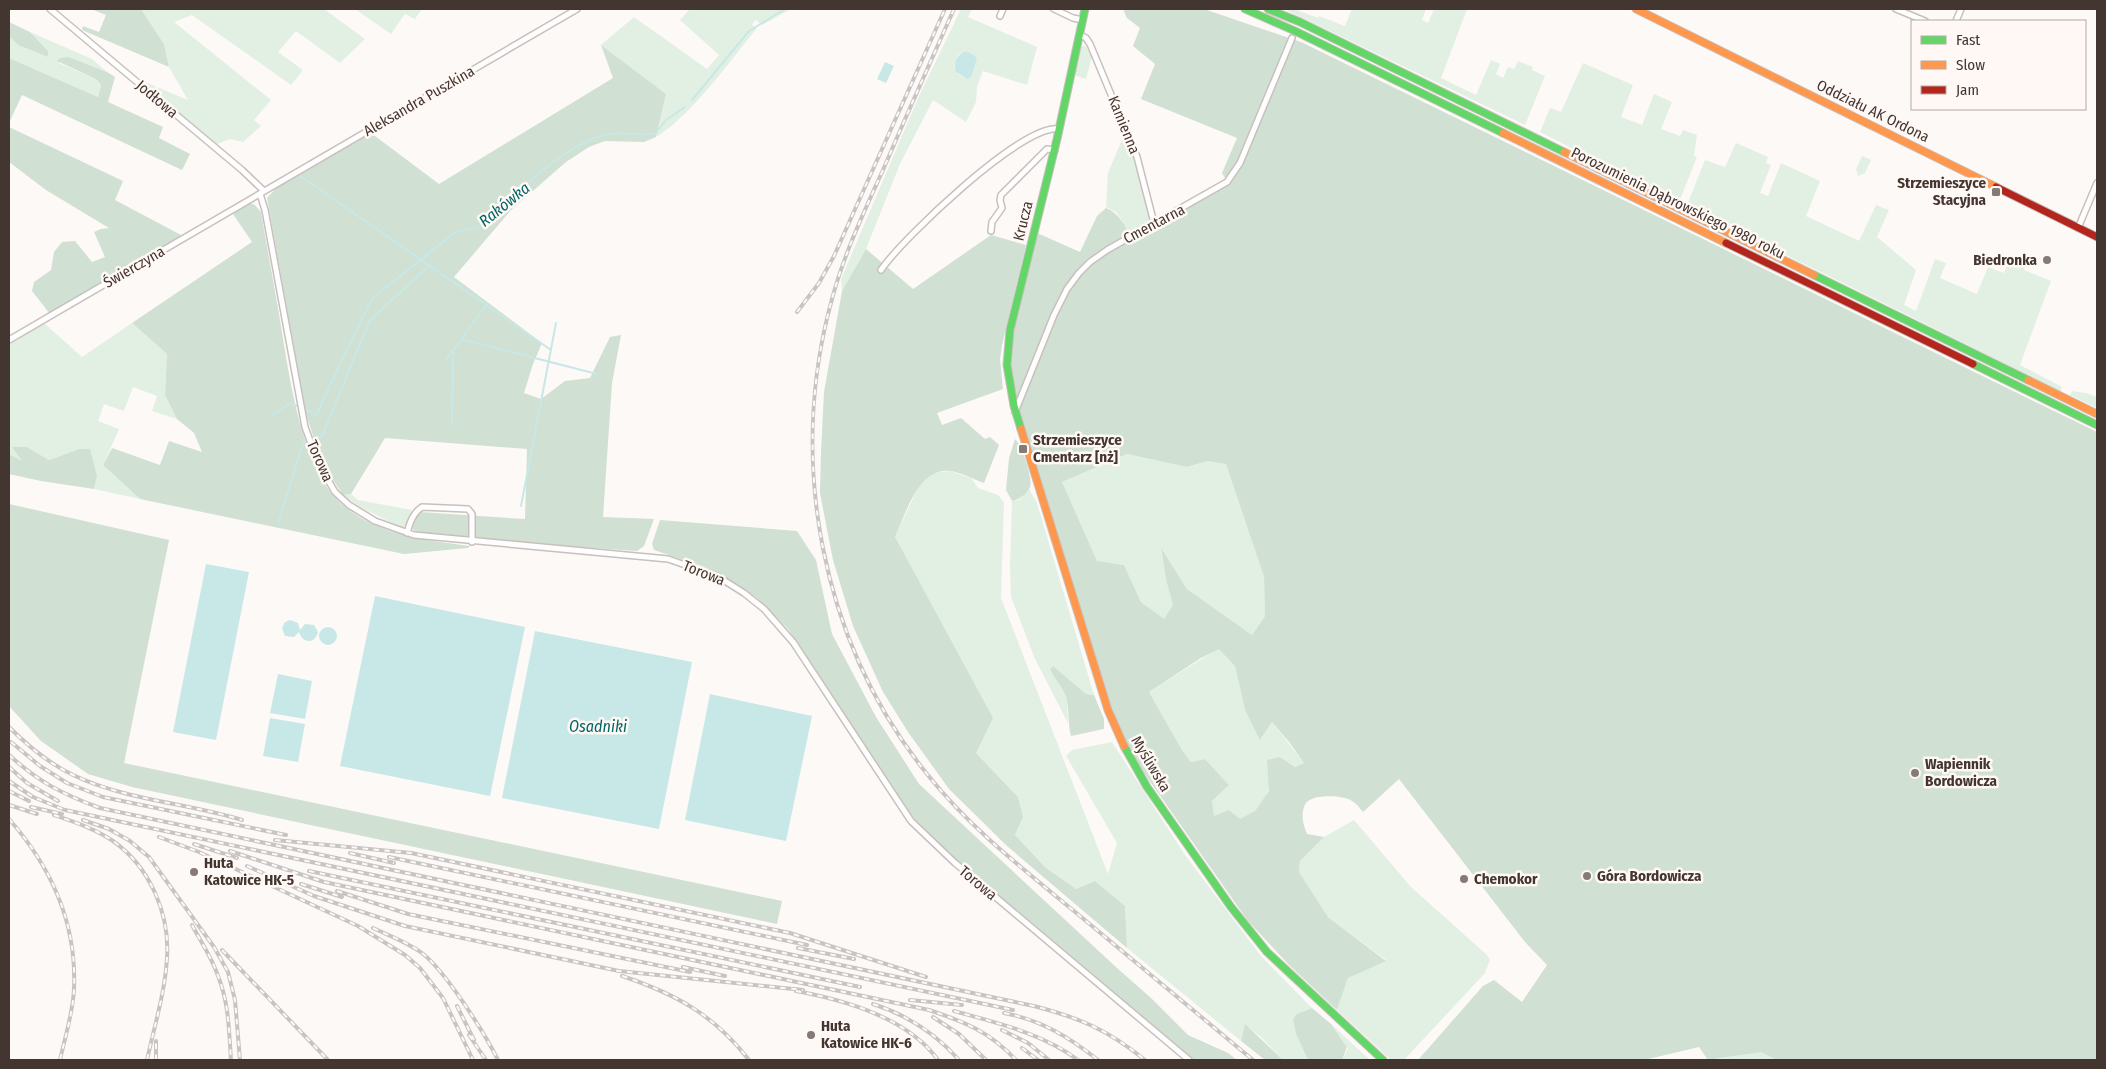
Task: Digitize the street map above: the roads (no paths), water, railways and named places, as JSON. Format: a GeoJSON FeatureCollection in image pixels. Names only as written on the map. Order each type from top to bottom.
{"type":"FeatureCollection","features":[{"type":"Feature","properties":{"kind":"main road"},"geometry":{"type":"LineString","coordinates":[[1055,150],[1065,95],[1085,9]]}},
{"type":"Feature","properties":{"kind":"main road","name":"Porozumienia Dąbrowskiego 1980 roku"},"geometry":{"type":"LineString","coordinates":[[1245,9],[1296,31],[2097,425]]}},
{"type":"Feature","properties":{"kind":"main road","name":"Porozumienia Dąbrowskiego 1980 roku"},"geometry":{"type":"LineString","coordinates":[[1268,9],[1300,22],[2097,414]]}},
{"type":"Feature","properties":{"kind":"main road","name":"Oddziału AK Ordona"},"geometry":{"type":"LineString","coordinates":[[1636,9],[2097,237]]}},
{"type":"Feature","properties":{"kind":"main road","name":"Krucza"},"geometry":{"type":"LineString","coordinates":[[1015,412],[1008,373],[1008,343],[1055,150]]}},
{"type":"Feature","properties":{"kind":"main road","name":"Myśliwska"},"geometry":{"type":"LineString","coordinates":[[1015,412],[1100,687],[1117,734],[1133,764],[1152,795],[1252,934],[1290,975],[1383,1060]]}},
{"type":"Feature","properties":{"kind":"street","name":"Jodłowa"},"geometry":{"type":"LineString","coordinates":[[50,9],[242,170],[262,192]]}},
{"type":"Feature","properties":{"kind":"street","name":"Aleksandra Puszkina"},"geometry":{"type":"LineString","coordinates":[[262,192],[578,9]]}},
{"type":"Feature","properties":{"kind":"street"},"geometry":{"type":"LineString","coordinates":[[1000,16],[1003,9]]}},
{"type":"Feature","properties":{"kind":"street"},"geometry":{"type":"LineString","coordinates":[[1054,9],[1083,20]]}},
{"type":"Feature","properties":{"kind":"street"},"geometry":{"type":"LineString","coordinates":[[1896,9],[1922,20]]}},
{"type":"Feature","properties":{"kind":"street","name":"Kamienna"},"geometry":{"type":"LineString","coordinates":[[1080,35],[1086,38],[1090,44],[1129,134],[1138,157],[1154,222]]}},
{"type":"Feature","properties":{"kind":"street","name":"Cmentarna"},"geometry":{"type":"LineString","coordinates":[[1015,412],[1054,315],[1072,282],[1096,257],[1154,222],[1209,193],[1231,178],[1240,162],[1292,38]]}},
{"type":"Feature","properties":{"kind":"street"},"geometry":{"type":"LineString","coordinates":[[881,270],[920,227],[1000,156],[1029,139],[1052,129],[1059,129]]}},
{"type":"Feature","properties":{"kind":"street","name":"Krucza"},"geometry":{"type":"LineString","coordinates":[[991,231],[992,222],[1002,208],[1001,195],[1048,149],[1055,150]]}},
{"type":"Feature","properties":{"kind":"street"},"geometry":{"type":"LineString","coordinates":[[2078,228],[2097,183]]}},
{"type":"Feature","properties":{"kind":"street","name":"Świerczyna"},"geometry":{"type":"LineString","coordinates":[[9,340],[262,192]]}},
{"type":"Feature","properties":{"kind":"street","name":"Torowa"},"geometry":{"type":"LineString","coordinates":[[262,192],[305,427],[318,462],[334,492],[349,505],[375,521],[407,533],[472,542],[646,556],[706,571],[744,593],[769,614],[793,642],[907,817],[955,864],[1189,1060]]}},
{"type":"Feature","properties":{"kind":"street"},"geometry":{"type":"LineString","coordinates":[[407,533],[410,522],[417,510],[422,506],[468,509],[472,514],[472,542]]}},
{"type":"Feature","properties":{"kind":"water"},"geometry":{"type":"Polygon","coordinates":[[[965,51],[974,55],[977,59],[971,77],[967,79],[956,72],[955,66],[957,57],[965,51]]]}},
{"type":"Feature","properties":{"kind":"water"},"geometry":{"type":"Polygon","coordinates":[[[885,62],[894,66],[886,83],[877,79],[885,62]]]}},
{"type":"Feature","properties":{"kind":"water"},"geometry":{"type":"Polygon","coordinates":[[[206,564],[249,572],[216,740],[173,732],[206,564]]]}},
{"type":"Feature","properties":{"kind":"water"},"geometry":{"type":"Polygon","coordinates":[[[375,596],[525,627],[490,796],[340,766],[375,596]]]}},
{"type":"Feature","properties":{"kind":"water"},"geometry":{"type":"Polygon","coordinates":[[[290,620],[298,623],[300,630],[305,624],[314,625],[318,632],[314,639],[308,641],[299,632],[294,637],[285,636],[282,628],[285,622],[290,620]]]}},
{"type":"Feature","properties":{"kind":"water"},"geometry":{"type":"Polygon","coordinates":[[[324,627],[332,627],[337,632],[335,643],[324,645],[319,640],[319,632],[324,627]]]}},
{"type":"Feature","properties":{"kind":"water","name":"Osadniki"},"geometry":{"type":"Polygon","coordinates":[[[535,631],[692,662],[659,829],[502,798],[535,631]]]}},
{"type":"Feature","properties":{"kind":"water"},"geometry":{"type":"Polygon","coordinates":[[[278,674],[312,681],[305,719],[270,713],[278,674]]]}},
{"type":"Feature","properties":{"kind":"water"},"geometry":{"type":"Polygon","coordinates":[[[710,694],[812,716],[786,841],[685,820],[710,694]]]}},
{"type":"Feature","properties":{"kind":"water"},"geometry":{"type":"Polygon","coordinates":[[[270,718],[305,724],[298,762],[263,756],[270,718]]]}},
{"type":"Feature","properties":{"kind":"waterway","name":"Rakówka"},"geometry":{"type":"LineString","coordinates":[[692,100],[749,31],[785,9]]}},
{"type":"Feature","properties":{"kind":"waterway","name":"Rakówka"},"geometry":{"type":"LineString","coordinates":[[307,410],[316,415],[374,297],[454,233],[482,225],[525,185],[575,148],[592,139],[609,134],[655,134],[666,120],[685,107]]}},
{"type":"Feature","properties":{"kind":"waterway"},"geometry":{"type":"LineString","coordinates":[[299,175],[551,350]]}},
{"type":"Feature","properties":{"kind":"waterway","name":"Rakówka"},"geometry":{"type":"LineString","coordinates":[[315,438],[322,436],[370,320],[430,265]]}},
{"type":"Feature","properties":{"kind":"waterway"},"geometry":{"type":"LineString","coordinates":[[446,360],[487,304]]}},
{"type":"Feature","properties":{"kind":"waterway"},"geometry":{"type":"LineString","coordinates":[[521,506],[556,323]]}},
{"type":"Feature","properties":{"kind":"waterway"},"geometry":{"type":"LineString","coordinates":[[461,339],[597,374]]}},
{"type":"Feature","properties":{"kind":"waterway"},"geometry":{"type":"LineString","coordinates":[[452,424],[453,351]]}},
{"type":"Feature","properties":{"kind":"waterway","name":"Rakówka"},"geometry":{"type":"LineString","coordinates":[[273,415],[290,403],[297,406]]}},
{"type":"Feature","properties":{"kind":"waterway","name":"Rakówka"},"geometry":{"type":"LineString","coordinates":[[278,524],[303,443],[306,441]]}},
{"type":"Feature","properties":{"kind":"railway"},"geometry":{"type":"LineString","coordinates":[[797,312],[819,283],[834,256],[945,9]]}},
{"type":"Feature","properties":{"kind":"railway"},"geometry":{"type":"LineString","coordinates":[[954,9],[848,249],[832,299],[819,361],[813,423],[814,486],[823,548],[838,608],[861,667],[891,722],[927,774],[943,793],[979,830],[1016,863],[1253,1060]]}},
{"type":"Feature","properties":{"kind":"railway"},"geometry":{"type":"LineString","coordinates":[[9,727],[47,760],[73,775],[93,783],[135,796],[200,809],[242,820]]}},
{"type":"Feature","properties":{"kind":"railway"},"geometry":{"type":"LineString","coordinates":[[11,742],[40,766],[67,783],[103,797],[286,835]]}},
{"type":"Feature","properties":{"kind":"railway"},"geometry":{"type":"LineString","coordinates":[[9,755],[31,773],[52,786],[74,798],[100,808],[1034,1006],[1066,1015],[1093,1026],[1119,1041],[1145,1060]]}},
{"type":"Feature","properties":{"kind":"railway"},"geometry":{"type":"LineString","coordinates":[[9,767],[27,783],[58,801]]}},
{"type":"Feature","properties":{"kind":"railway"},"geometry":{"type":"LineString","coordinates":[[9,781],[33,797],[65,810],[1013,1010]]}},
{"type":"Feature","properties":{"kind":"railway"},"geometry":{"type":"LineString","coordinates":[[9,791],[29,801]]}},
{"type":"Feature","properties":{"kind":"railway"},"geometry":{"type":"LineString","coordinates":[[9,805],[37,814]]}},
{"type":"Feature","properties":{"kind":"railway"},"geometry":{"type":"LineString","coordinates":[[31,807],[62,814]]}},
{"type":"Feature","properties":{"kind":"railway"},"geometry":{"type":"LineString","coordinates":[[54,815],[99,833],[113,841],[126,852],[147,878],[161,908],[167,941],[166,971],[162,997],[147,1060]]}},
{"type":"Feature","properties":{"kind":"railway"},"geometry":{"type":"LineString","coordinates":[[9,819],[38,857],[49,877],[59,898],[71,941],[74,989],[60,1060]]}},
{"type":"Feature","properties":{"kind":"railway"},"geometry":{"type":"LineString","coordinates":[[83,820],[109,829],[130,841],[149,857],[214,947],[228,972],[235,1000],[240,1060]]}},
{"type":"Feature","properties":{"kind":"railway"},"geometry":{"type":"LineString","coordinates":[[159,837],[199,852],[358,926],[405,955],[420,968],[443,998],[473,1060]]}},
{"type":"Feature","properties":{"kind":"railway"},"geometry":{"type":"LineString","coordinates":[[275,840],[411,853],[790,933],[926,977]]}},
{"type":"Feature","properties":{"kind":"railway"},"geometry":{"type":"LineString","coordinates":[[194,844],[237,858]]}},
{"type":"Feature","properties":{"kind":"railway"},"geometry":{"type":"LineString","coordinates":[[230,851],[324,882],[929,1010],[954,1019],[987,1035],[1016,1060]]}},
{"type":"Feature","properties":{"kind":"railway"},"geometry":{"type":"LineString","coordinates":[[350,853],[394,863]]}},
{"type":"Feature","properties":{"kind":"railway"},"geometry":{"type":"LineString","coordinates":[[389,857],[807,945]]}},
{"type":"Feature","properties":{"kind":"railway"},"geometry":{"type":"LineString","coordinates":[[247,866],[314,896],[405,926],[619,971],[803,990]]}},
{"type":"Feature","properties":{"kind":"railway"},"geometry":{"type":"LineString","coordinates":[[309,871],[860,987]]}},
{"type":"Feature","properties":{"kind":"railway"},"geometry":{"type":"LineString","coordinates":[[301,884],[342,897]]}},
{"type":"Feature","properties":{"kind":"railway"},"geometry":{"type":"LineString","coordinates":[[337,891],[408,914],[690,972]]}},
{"type":"Feature","properties":{"kind":"railway"},"geometry":{"type":"LineString","coordinates":[[192,925],[213,963],[222,986],[228,1018],[231,1060]]}},
{"type":"Feature","properties":{"kind":"railway"},"geometry":{"type":"LineString","coordinates":[[373,928],[398,939],[422,953],[432,962],[464,1003],[498,1060]]}},
{"type":"Feature","properties":{"kind":"railway"},"geometry":{"type":"LineString","coordinates":[[798,948],[854,959]]}},
{"type":"Feature","properties":{"kind":"railway"},"geometry":{"type":"LineString","coordinates":[[222,950],[328,1060]]}},
{"type":"Feature","properties":{"kind":"railway"},"geometry":{"type":"LineString","coordinates":[[683,967],[725,976]]}},
{"type":"Feature","properties":{"kind":"railway"},"geometry":{"type":"LineString","coordinates":[[622,976],[660,990],[693,1008],[722,1030],[749,1060]]}},
{"type":"Feature","properties":{"kind":"railway"},"geometry":{"type":"LineString","coordinates":[[796,991],[855,1006],[893,1022],[925,1045],[938,1060]]}},
{"type":"Feature","properties":{"kind":"railway"},"geometry":{"type":"LineString","coordinates":[[910,1000],[962,1005]]}},
{"type":"Feature","properties":{"kind":"railway"},"geometry":{"type":"LineString","coordinates":[[873,1004],[909,1019],[920,1026],[940,1041],[959,1060]]}},
{"type":"Feature","properties":{"kind":"railway"},"geometry":{"type":"LineString","coordinates":[[457,1006],[474,1040]]}},
{"type":"Feature","properties":{"kind":"railway"},"geometry":{"type":"LineString","coordinates":[[954,1011],[1019,1030],[1049,1043],[1078,1060]]}},
{"type":"Feature","properties":{"kind":"railway"},"geometry":{"type":"LineString","coordinates":[[1004,1013],[1030,1020],[1054,1030],[1098,1060]]}},
{"type":"Feature","properties":{"kind":"railway"},"geometry":{"type":"LineString","coordinates":[[933,1017],[959,1034],[986,1060]]}},
{"type":"Feature","properties":{"kind":"railway"},"geometry":{"type":"LineString","coordinates":[[1002,1030],[1028,1043],[1049,1060]]}},
{"type":"Feature","properties":{"kind":"railway"},"geometry":{"type":"LineString","coordinates":[[469,1035],[486,1060]]}},
{"type":"Feature","properties":{"kind":"railway"},"geometry":{"type":"LineString","coordinates":[[156,1041],[156,1060]]}},
{"type":"Feature","properties":{"kind":"railway"},"geometry":{"type":"LineString","coordinates":[[1022,1048],[1038,1060]]}},
{"type":"Feature","properties":{"kind":"place","name":"Strzemieszyce Stacyjna"},"geometry":{"type":"Point","coordinates":[1996,192]}},
{"type":"Feature","properties":{"kind":"place","name":"Biedronka"},"geometry":{"type":"Point","coordinates":[2047,260]}},
{"type":"Feature","properties":{"kind":"place","name":"Strzemieszyce Cmentarz [nż]"},"geometry":{"type":"Point","coordinates":[1023,449]}},
{"type":"Feature","properties":{"kind":"place","name":"Wapiennik Bordowicza"},"geometry":{"type":"Point","coordinates":[1915,773]}},
{"type":"Feature","properties":{"kind":"place","name":"Huta Katowice HK-5"},"geometry":{"type":"Point","coordinates":[194,872]}},
{"type":"Feature","properties":{"kind":"place","name":"Góra Bordowicza"},"geometry":{"type":"Point","coordinates":[1587,876]}},
{"type":"Feature","properties":{"kind":"place","name":"Chemokor"},"geometry":{"type":"Point","coordinates":[1464,879]}},
{"type":"Feature","properties":{"kind":"place","name":"Huta Katowice HK-6"},"geometry":{"type":"Point","coordinates":[811,1035]}}]}
